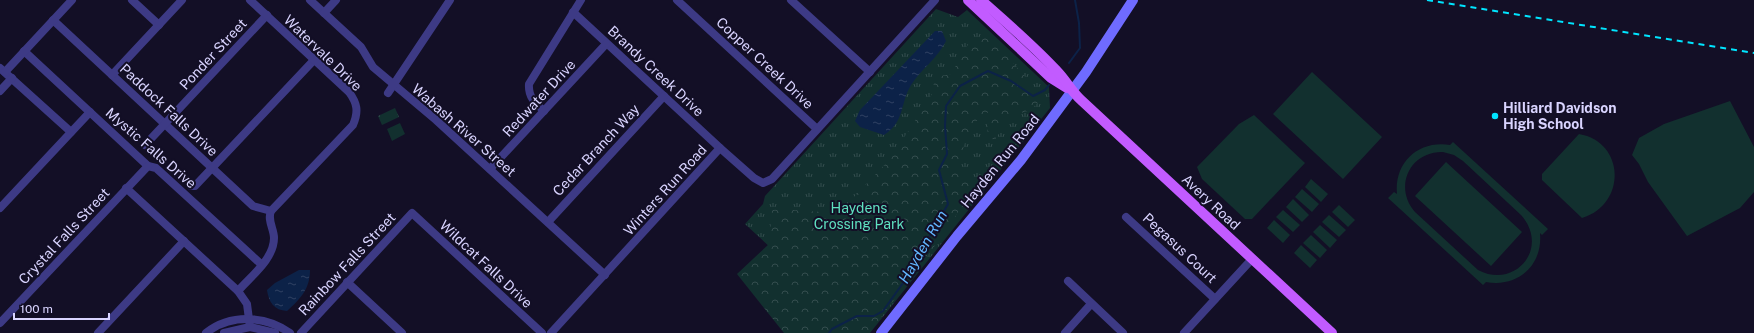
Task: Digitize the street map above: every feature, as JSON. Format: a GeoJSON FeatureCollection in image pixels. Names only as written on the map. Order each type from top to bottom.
{"type":"FeatureCollection","features":[{"type":"Feature","properties":{"kind":"main road","name":"Avery Road"},"geometry":{"type":"LineString","coordinates":[[968,0],[1051,78],[1072,92]]}},
{"type":"Feature","properties":{"kind":"main road","name":"Avery Road"},"geometry":{"type":"LineString","coordinates":[[981,0],[1050,64],[1072,92],[1332,333]]}},
{"type":"Feature","properties":{"kind":"main road","name":"Hayden Run Road"},"geometry":{"type":"LineString","coordinates":[[881,333],[957,236],[1021,160],[1072,92],[1133,0]]}},
{"type":"Feature","properties":{"kind":"street"},"geometry":{"type":"LineString","coordinates":[[71,132],[3,70],[24,51],[72,0]]}},
{"type":"Feature","properties":{"kind":"street"},"geometry":{"type":"LineString","coordinates":[[132,0],[159,25]]}},
{"type":"Feature","properties":{"kind":"street"},"geometry":{"type":"LineString","coordinates":[[112,75],[182,0]]}},
{"type":"Feature","properties":{"kind":"street","name":"Watervale Drive"},"geometry":{"type":"LineString","coordinates":[[250,0],[349,92],[354,99],[357,110],[353,125],[271,211]]}},
{"type":"Feature","properties":{"kind":"street","name":"Wabash River Street"},"geometry":{"type":"LineString","coordinates":[[310,0],[361,47],[373,67],[391,89],[436,120],[605,275]]}},
{"type":"Feature","properties":{"kind":"street"},"geometry":{"type":"LineString","coordinates":[[324,13],[336,0]]}},
{"type":"Feature","properties":{"kind":"street"},"geometry":{"type":"LineString","coordinates":[[391,89],[450,0]]}},
{"type":"Feature","properties":{"kind":"street"},"geometry":{"type":"LineString","coordinates":[[544,112],[531,98],[528,91],[529,84],[581,0]]}},
{"type":"Feature","properties":{"kind":"street","name":"Copper Creek Drive"},"geometry":{"type":"LineString","coordinates":[[677,0],[817,129]]}},
{"type":"Feature","properties":{"kind":"street"},"geometry":{"type":"LineString","coordinates":[[791,0],[870,72]]}},
{"type":"Feature","properties":{"kind":"street","name":"Winters Run Road"},"geometry":{"type":"LineString","coordinates":[[551,333],[720,148],[754,178],[763,183],[772,179],[935,0]]}},
{"type":"Feature","properties":{"kind":"street","name":"Brandy Creek Drive"},"geometry":{"type":"LineString","coordinates":[[573,12],[720,148]]}},
{"type":"Feature","properties":{"kind":"street","name":"Ponder Street"},"geometry":{"type":"LineString","coordinates":[[145,145],[267,15]]}},
{"type":"Feature","properties":{"kind":"street","name":"Paddock Falls Drive"},"geometry":{"type":"LineString","coordinates":[[53,20],[253,206],[271,211]]}},
{"type":"Feature","properties":{"kind":"street","name":"Redwater Drive"},"geometry":{"type":"LineString","coordinates":[[490,170],[606,44]]}},
{"type":"Feature","properties":{"kind":"street","name":"Mystic Falls Drive"},"geometry":{"type":"LineString","coordinates":[[24,51],[148,166],[156,168],[262,264]]}},
{"type":"Feature","properties":{"kind":"street"},"geometry":{"type":"LineString","coordinates":[[191,186],[195,186],[314,60]]}},
{"type":"Feature","properties":{"kind":"street"},"geometry":{"type":"LineString","coordinates":[[0,92],[12,78]]}},
{"type":"Feature","properties":{"kind":"street","name":"Cedar Branch Way"},"geometry":{"type":"LineString","coordinates":[[548,222],[664,96]]}},
{"type":"Feature","properties":{"kind":"street"},"geometry":{"type":"LineString","coordinates":[[0,208],[90,112]]}},
{"type":"Feature","properties":{"kind":"street","name":"Crystal Falls Street"},"geometry":{"type":"LineString","coordinates":[[0,324],[148,166]]}},
{"type":"Feature","properties":{"kind":"street"},"geometry":{"type":"LineString","coordinates":[[126,188],[238,291],[247,304],[250,323]]}},
{"type":"Feature","properties":{"kind":"street"},"geometry":{"type":"LineString","coordinates":[[238,291],[269,257],[273,248],[274,237],[269,215],[271,211]]}},
{"type":"Feature","properties":{"kind":"street","name":"Rainbow Falls Street"},"geometry":{"type":"LineString","coordinates":[[301,333],[412,213]]}},
{"type":"Feature","properties":{"kind":"street","name":"Wildcat Falls Drive"},"geometry":{"type":"LineString","coordinates":[[412,213],[542,333]]}},
{"type":"Feature","properties":{"kind":"street","name":"Pegasus Court"},"geometry":{"type":"LineString","coordinates":[[1126,217],[1215,299]]}},
{"type":"Feature","properties":{"kind":"street"},"geometry":{"type":"LineString","coordinates":[[98,333],[184,241]]}},
{"type":"Feature","properties":{"kind":"street"},"geometry":{"type":"LineString","coordinates":[[1184,333],[1252,259]]}},
{"type":"Feature","properties":{"kind":"street"},"geometry":{"type":"LineString","coordinates":[[1068,281],[1091,304],[1124,333]]}},
{"type":"Feature","properties":{"kind":"street"},"geometry":{"type":"LineString","coordinates":[[347,282],[402,333]]}},
{"type":"Feature","properties":{"kind":"street"},"geometry":{"type":"LineString","coordinates":[[1065,333],[1091,304]]}},
{"type":"Feature","properties":{"kind":"street"},"geometry":{"type":"LineString","coordinates":[[206,333],[222,324],[269,321],[290,333]]}},
{"type":"Feature","properties":{"kind":"street"},"geometry":{"type":"LineString","coordinates":[[224,333],[250,323],[275,333]]}},
{"type":"Feature","properties":{"kind":"green space","name":"Haydens Crossing Park"},"geometry":{"type":"Polygon","coordinates":[[[936,9],[958,17],[967,10],[1049,87],[1050,108],[870,333],[848,333],[853,324],[745,224],[763,204],[765,196],[936,9]]]}},
{"type":"Feature","properties":{"kind":"green space"},"geometry":{"type":"Polygon","coordinates":[[[985,37],[1003,51],[1027,79],[1029,88],[1038,102],[1031,110],[1008,117],[995,140],[987,137],[989,112],[976,121],[968,134],[958,165],[973,189],[946,231],[869,333],[784,333],[737,274],[769,244],[772,210],[781,209],[834,213],[853,198],[891,158],[932,94],[935,77],[951,74],[970,41],[985,37]]]}},
{"type":"Feature","properties":{"kind":"green space"},"geometry":{"type":"Polygon","coordinates":[[[1312,72],[1382,137],[1343,179],[1273,114],[1312,72]]]}},
{"type":"Feature","properties":{"kind":"green space"},"geometry":{"type":"Polygon","coordinates":[[[1730,101],[1754,147],[1754,192],[1740,208],[1687,236],[1648,182],[1639,164],[1632,155],[1639,138],[1664,124],[1730,101]]]}},
{"type":"Feature","properties":{"kind":"green space"},"geometry":{"type":"Polygon","coordinates":[[[395,108],[399,117],[382,125],[378,116],[395,108]]]}},
{"type":"Feature","properties":{"kind":"green space"},"geometry":{"type":"Polygon","coordinates":[[[1254,115],[1305,163],[1252,219],[1245,219],[1202,179],[1197,167],[1239,124],[1254,115]]]}},
{"type":"Feature","properties":{"kind":"green space"},"geometry":{"type":"Polygon","coordinates":[[[400,123],[405,134],[392,141],[387,129],[400,123]]]}},
{"type":"Feature","properties":{"kind":"green space"},"geometry":{"type":"Polygon","coordinates":[[[1579,134],[1594,139],[1605,149],[1612,160],[1615,174],[1613,187],[1607,200],[1597,211],[1582,218],[1542,180],[1542,174],[1579,134]]]}},
{"type":"Feature","properties":{"kind":"green space"},"geometry":{"type":"Polygon","coordinates":[[[1453,142],[1548,229],[1542,235],[1540,233],[1540,245],[1533,264],[1518,278],[1498,283],[1486,282],[1483,285],[1388,198],[1394,192],[1397,194],[1397,183],[1400,173],[1410,156],[1418,150],[1428,146],[1438,144],[1450,145],[1453,142]],[[1443,152],[1431,153],[1422,157],[1414,164],[1408,172],[1405,182],[1405,192],[1409,202],[1415,212],[1478,270],[1492,275],[1505,274],[1516,270],[1525,262],[1530,252],[1532,240],[1529,227],[1521,215],[1463,161],[1454,155],[1443,152]]]}},
{"type":"Feature","properties":{"kind":"green space"},"geometry":{"type":"Polygon","coordinates":[[[1446,162],[1522,232],[1491,266],[1415,196],[1446,162]]]}},
{"type":"Feature","properties":{"kind":"green space"},"geometry":{"type":"Polygon","coordinates":[[[1311,179],[1328,194],[1321,202],[1305,187],[1311,179]]]}},
{"type":"Feature","properties":{"kind":"green space"},"geometry":{"type":"Polygon","coordinates":[[[1302,189],[1319,204],[1312,212],[1295,197],[1302,189]]]}},
{"type":"Feature","properties":{"kind":"green space"},"geometry":{"type":"Polygon","coordinates":[[[1293,199],[1309,215],[1302,222],[1286,207],[1293,199]]]}},
{"type":"Feature","properties":{"kind":"green space"},"geometry":{"type":"Polygon","coordinates":[[[1339,205],[1355,220],[1348,227],[1332,212],[1339,205]]]}},
{"type":"Feature","properties":{"kind":"green space"},"geometry":{"type":"Polygon","coordinates":[[[1283,210],[1300,225],[1293,232],[1276,217],[1283,210]]]}},
{"type":"Feature","properties":{"kind":"green space"},"geometry":{"type":"Polygon","coordinates":[[[1329,215],[1346,230],[1339,237],[1322,222],[1329,215]]]}},
{"type":"Feature","properties":{"kind":"green space"},"geometry":{"type":"Polygon","coordinates":[[[1274,220],[1290,235],[1283,243],[1267,228],[1274,220]]]}},
{"type":"Feature","properties":{"kind":"green space"},"geometry":{"type":"Polygon","coordinates":[[[1320,225],[1337,240],[1330,248],[1313,232],[1320,225]]]}},
{"type":"Feature","properties":{"kind":"green space"},"geometry":{"type":"Polygon","coordinates":[[[1311,235],[1327,250],[1320,258],[1303,243],[1311,235]]]}},
{"type":"Feature","properties":{"kind":"green space"},"geometry":{"type":"Polygon","coordinates":[[[1301,245],[1317,260],[1310,268],[1294,253],[1301,245]]]}},
{"type":"Feature","properties":{"kind":"water"},"geometry":{"type":"Polygon","coordinates":[[[935,31],[942,31],[946,41],[939,53],[911,85],[896,124],[884,135],[860,127],[855,121],[860,110],[935,31]]]}},
{"type":"Feature","properties":{"kind":"water"},"geometry":{"type":"Polygon","coordinates":[[[299,270],[310,270],[310,277],[303,293],[287,311],[275,307],[269,299],[267,290],[275,283],[299,270]]]}},
{"type":"Feature","properties":{"kind":"waterway","name":"Hayden Run"},"geometry":{"type":"LineString","coordinates":[[1069,63],[1080,48],[1079,23],[1075,0]]}},
{"type":"Feature","properties":{"kind":"waterway","name":"Hayden Run"},"geometry":{"type":"LineString","coordinates":[[829,333],[832,329],[857,316],[874,316],[883,311],[903,283],[948,204],[939,170],[947,154],[945,126],[946,106],[960,86],[988,71],[1011,81],[1033,96],[1045,90],[1049,85]]}},
{"type":"Feature","properties":{"kind":"railway"},"geometry":{"type":"LineString","coordinates":[[1427,0],[1754,53]]}},
{"type":"Feature","properties":{"kind":"place","name":"Hilliard Davidson High School"},"geometry":{"type":"Point","coordinates":[1495,116]}}]}
